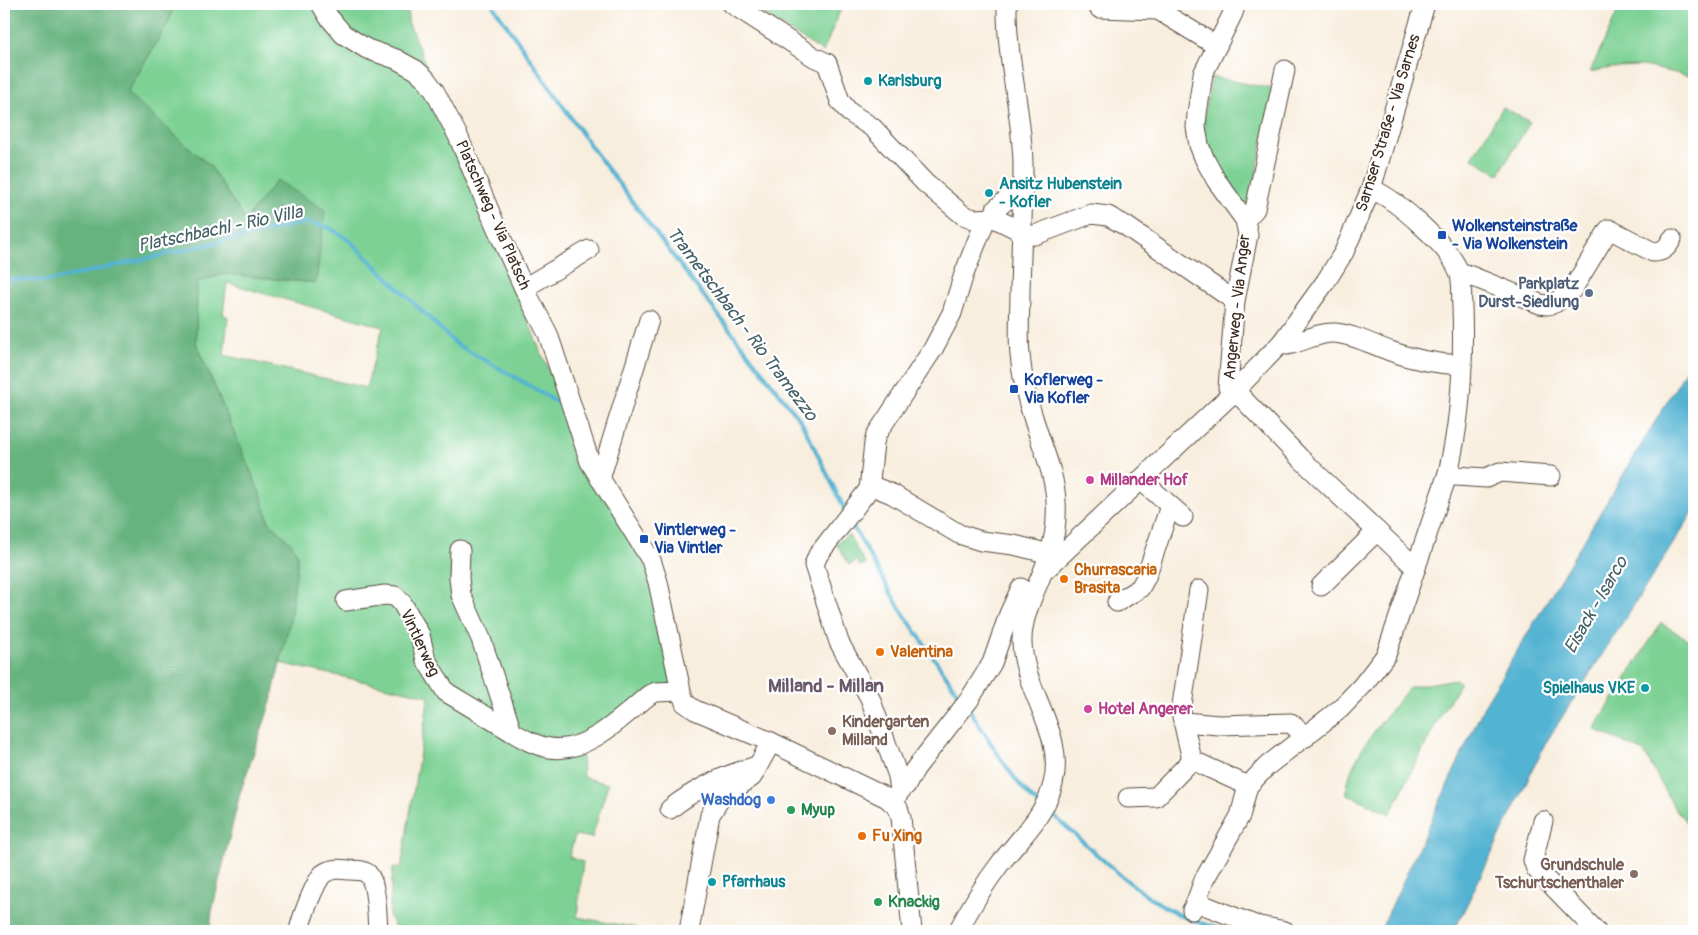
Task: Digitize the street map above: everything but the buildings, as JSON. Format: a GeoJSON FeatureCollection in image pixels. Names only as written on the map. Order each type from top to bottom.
{"type":"FeatureCollection","features":[{"type":"Feature","properties":{"kind":"street","name":"Platschweg - Via Platsch"},"geometry":{"type":"LineString","coordinates":[[321,4],[343,34],[367,48],[396,59],[416,70],[434,90],[458,136],[494,222],[554,348],[590,462],[650,560],[658,582],[681,691]]}},
{"type":"Feature","properties":{"kind":"street"},"geometry":{"type":"LineString","coordinates":[[732,4],[814,57],[827,63],[840,101],[849,112],[873,128],[925,183],[963,215],[974,219],[990,218],[1029,235],[1091,214],[1108,216],[1126,226],[1235,301]]}},
{"type":"Feature","properties":{"kind":"street"},"geometry":{"type":"LineString","coordinates":[[958,931],[981,890],[1044,808],[1054,782],[1056,768],[1055,748],[1049,727],[1027,675],[1022,653],[1022,635],[1031,601],[1050,554],[1056,520],[1053,481],[1025,389],[1020,354],[1023,162],[1009,53],[1007,4]]}},
{"type":"Feature","properties":{"kind":"street","name":"Angerweg - Via Anger"},"geometry":{"type":"LineString","coordinates":[[1234,392],[1228,387],[1235,301],[1248,236],[1245,220],[1216,180],[1199,145],[1196,114],[1203,74],[1236,4]]}},
{"type":"Feature","properties":{"kind":"street","name":"Sarnser Straße - Via Sarnes"},"geometry":{"type":"LineString","coordinates":[[1043,573],[1234,392],[1282,342],[1344,252],[1371,189],[1425,4]]}},
{"type":"Feature","properties":{"kind":"street"},"geometry":{"type":"LineString","coordinates":[[1099,8],[1158,10],[1217,46]]}},
{"type":"Feature","properties":{"kind":"street","name":"Angerweg - Via Anger"},"geometry":{"type":"LineString","coordinates":[[1245,220],[1255,209],[1285,70]]}},
{"type":"Feature","properties":{"kind":"street"},"geometry":{"type":"LineString","coordinates":[[1285,931],[1255,925],[1194,906],[1204,880],[1240,816],[1248,786],[1267,766],[1306,737],[1346,703],[1386,655],[1448,474],[1454,450],[1462,387],[1463,338],[1460,274],[1454,260],[1445,249],[1396,203],[1371,189]]}},
{"type":"Feature","properties":{"kind":"street"},"geometry":{"type":"LineString","coordinates":[[912,931],[901,817],[897,797],[898,776],[880,721],[870,698],[839,642],[815,571],[815,559],[866,494],[870,485],[876,435],[933,348],[952,313],[964,274],[990,218],[996,209],[1010,196]]}},
{"type":"Feature","properties":{"kind":"street"},"geometry":{"type":"LineString","coordinates":[[1460,274],[1466,274],[1540,304],[1548,305],[1555,303],[1572,290],[1609,228],[1653,252],[1661,252],[1667,248],[1672,239]]}},
{"type":"Feature","properties":{"kind":"street"},"geometry":{"type":"LineString","coordinates":[[524,288],[589,250]]}},
{"type":"Feature","properties":{"kind":"street"},"geometry":{"type":"LineString","coordinates":[[600,479],[649,320]]}},
{"type":"Feature","properties":{"kind":"street"},"geometry":{"type":"LineString","coordinates":[[1282,342],[1287,345],[1315,335],[1335,333],[1355,337],[1392,352],[1426,361],[1462,365]]}},
{"type":"Feature","properties":{"kind":"street"},"geometry":{"type":"LineString","coordinates":[[1234,392],[1416,568]]}},
{"type":"Feature","properties":{"kind":"street"},"geometry":{"type":"LineString","coordinates":[[1448,474],[1486,478],[1500,472],[1551,476]]}},
{"type":"Feature","properties":{"kind":"street"},"geometry":{"type":"LineString","coordinates":[[1117,602],[1140,588],[1177,511],[1141,480]]}},
{"type":"Feature","properties":{"kind":"street"},"geometry":{"type":"LineString","coordinates":[[870,485],[892,494],[959,534],[980,541],[1014,545],[1050,554]]}},
{"type":"Feature","properties":{"kind":"street"},"geometry":{"type":"LineString","coordinates":[[1056,520],[1064,522],[1082,536]]}},
{"type":"Feature","properties":{"kind":"street"},"geometry":{"type":"LineString","coordinates":[[1321,586],[1377,531]]}},
{"type":"Feature","properties":{"kind":"street"},"geometry":{"type":"LineString","coordinates":[[460,550],[461,595],[481,638],[512,732]]}},
{"type":"Feature","properties":{"kind":"street"},"geometry":{"type":"LineString","coordinates":[[681,691],[685,703],[695,710],[771,742],[887,798],[897,797],[915,769],[965,706],[992,664],[1009,614],[1021,588]]}},
{"type":"Feature","properties":{"kind":"street"},"geometry":{"type":"LineString","coordinates":[[1192,760],[1181,712],[1199,590]]}},
{"type":"Feature","properties":{"kind":"street","name":"Vintlerweg"},"geometry":{"type":"LineString","coordinates":[[346,601],[385,595],[395,596],[402,603],[420,635],[426,660],[446,692],[530,742],[548,748],[566,749],[595,737],[656,692],[681,691]]}},
{"type":"Feature","properties":{"kind":"street"},"geometry":{"type":"LineString","coordinates":[[1184,722],[1219,725],[1291,723],[1306,737]]}},
{"type":"Feature","properties":{"kind":"street"},"geometry":{"type":"LineString","coordinates":[[689,931],[710,815],[720,798],[752,777],[771,742]]}},
{"type":"Feature","properties":{"kind":"street"},"geometry":{"type":"LineString","coordinates":[[1192,760],[1248,786]]}},
{"type":"Feature","properties":{"kind":"street"},"geometry":{"type":"LineString","coordinates":[[1128,798],[1156,797],[1192,760]]}},
{"type":"Feature","properties":{"kind":"street"},"geometry":{"type":"LineString","coordinates":[[670,809],[678,802],[716,780],[758,766]]}},
{"type":"Feature","properties":{"kind":"street"},"geometry":{"type":"LineString","coordinates":[[1543,821],[1533,860],[1536,870],[1596,931]]}},
{"type":"Feature","properties":{"kind":"street"},"geometry":{"type":"LineString","coordinates":[[298,931],[319,880],[324,874],[333,869],[359,870],[367,874],[373,884],[378,931]]}},
{"type":"Feature","properties":{"kind":"green space"},"geometry":{"type":"Polygon","coordinates":[[[4,4],[174,4],[169,21],[127,93],[210,166],[245,220],[277,180],[325,210],[316,283],[225,274],[197,282],[196,343],[262,498],[269,522],[291,543],[297,554],[290,620],[271,702],[240,793],[212,911],[210,931],[4,931],[4,4]]]}},
{"type":"Feature","properties":{"kind":"green space"},"geometry":{"type":"Polygon","coordinates":[[[174,4],[408,4],[408,21],[541,353],[648,569],[673,683],[581,739],[583,777],[608,784],[592,838],[575,835],[569,857],[583,862],[577,917],[637,928],[636,931],[396,931],[389,915],[393,868],[401,868],[429,696],[280,663],[290,620],[291,543],[269,522],[262,498],[196,343],[197,282],[225,274],[316,283],[245,220],[210,166],[127,93],[169,21],[174,4]],[[227,283],[223,314],[228,317],[224,355],[366,388],[383,327],[227,283]]]}},
{"type":"Feature","properties":{"kind":"green space"},"geometry":{"type":"Polygon","coordinates":[[[748,4],[843,4],[823,52],[748,4]]]}},
{"type":"Feature","properties":{"kind":"green space"},"geometry":{"type":"Polygon","coordinates":[[[1621,4],[1694,4],[1694,77],[1643,66],[1616,67],[1590,72],[1621,4]]]}},
{"type":"Feature","properties":{"kind":"green space"},"geometry":{"type":"Polygon","coordinates":[[[1212,77],[1273,89],[1251,201],[1245,206],[1240,202],[1204,142],[1204,114],[1212,77]]]}},
{"type":"Feature","properties":{"kind":"green space"},"geometry":{"type":"Polygon","coordinates":[[[1503,107],[1530,122],[1499,174],[1472,158],[1503,107]]]}},
{"type":"Feature","properties":{"kind":"green space"},"geometry":{"type":"Polygon","coordinates":[[[849,535],[865,564],[860,566],[857,561],[849,565],[836,543],[849,535]]]}},
{"type":"Feature","properties":{"kind":"green space"},"geometry":{"type":"Polygon","coordinates":[[[1661,623],[1694,643],[1694,832],[1674,807],[1644,752],[1594,729],[1661,623]]]}},
{"type":"Feature","properties":{"kind":"green space"},"geometry":{"type":"Polygon","coordinates":[[[1456,679],[1459,685],[1441,714],[1390,814],[1347,794],[1348,781],[1360,752],[1380,723],[1410,687],[1456,679]]]}},
{"type":"Feature","properties":{"kind":"water","name":"Eisack - Isarco"},"geometry":{"type":"Polygon","coordinates":[[[1694,357],[1694,511],[1545,744],[1454,931],[1380,931],[1485,704],[1694,357]]]}},
{"type":"Feature","properties":{"kind":"waterway","name":"Trametschbach - Rio Tramezzo"},"geometry":{"type":"LineString","coordinates":[[492,4],[592,148],[801,421],[845,510]]}},
{"type":"Feature","properties":{"kind":"waterway","name":"Platschbachl - Rio Villa"},"geometry":{"type":"LineString","coordinates":[[4,279],[49,281],[306,222],[328,227],[350,241],[456,344],[561,405]]}},
{"type":"Feature","properties":{"kind":"waterway","name":"Trametschbach - Rio Tramezzo"},"geometry":{"type":"LineString","coordinates":[[851,523],[899,607],[962,699]]}},
{"type":"Feature","properties":{"kind":"waterway","name":"Trametschbach - Rio Tramezzo"},"geometry":{"type":"LineString","coordinates":[[969,709],[1010,772],[1038,804]]}},
{"type":"Feature","properties":{"kind":"waterway","name":"Trametschbach - Rio Tramezzo"},"geometry":{"type":"LineString","coordinates":[[1048,811],[1126,880],[1160,904],[1190,919],[1229,931]]}},
{"type":"Feature","properties":{"kind":"place","name":"Karlsburg"},"geometry":{"type":"Point","coordinates":[868,81]}},
{"type":"Feature","properties":{"kind":"place","name":"Ansitz Hubenstein - Kofler"},"geometry":{"type":"Point","coordinates":[989,193]}},
{"type":"Feature","properties":{"kind":"place","name":"Wolkensteinstraße - Via Wolkenstein"},"geometry":{"type":"Point","coordinates":[1442,235]}},
{"type":"Feature","properties":{"kind":"place","name":"Parkplatz Durst-Siedlung"},"geometry":{"type":"Point","coordinates":[1589,293]}},
{"type":"Feature","properties":{"kind":"place","name":"Koflerweg - Via Kofler"},"geometry":{"type":"Point","coordinates":[1014,389]}},
{"type":"Feature","properties":{"kind":"place","name":"Millander Hof"},"geometry":{"type":"Point","coordinates":[1090,480]}},
{"type":"Feature","properties":{"kind":"place","name":"Vintlerweg - Via Vintler"},"geometry":{"type":"Point","coordinates":[644,539]}},
{"type":"Feature","properties":{"kind":"place","name":"Churrascaria Brasita"},"geometry":{"type":"Point","coordinates":[1064,579]}},
{"type":"Feature","properties":{"kind":"place","name":"Valentina"},"geometry":{"type":"Point","coordinates":[880,652]}},
{"type":"Feature","properties":{"kind":"place","name":"Spielhaus VKE"},"geometry":{"type":"Point","coordinates":[1645,688]}},
{"type":"Feature","properties":{"kind":"place","name":"Hotel Angerer"},"geometry":{"type":"Point","coordinates":[1088,709]}},
{"type":"Feature","properties":{"kind":"place","name":"Kindergarten Milland"},"geometry":{"type":"Point","coordinates":[832,731]}},
{"type":"Feature","properties":{"kind":"place","name":"Washdog"},"geometry":{"type":"Point","coordinates":[771,800]}},
{"type":"Feature","properties":{"kind":"place","name":"Myup"},"geometry":{"type":"Point","coordinates":[791,810]}},
{"type":"Feature","properties":{"kind":"place","name":"Fu Xing"},"geometry":{"type":"Point","coordinates":[862,836]}},
{"type":"Feature","properties":{"kind":"place","name":"Grundschule Tschurtschenthaler"},"geometry":{"type":"Point","coordinates":[1634,874]}},
{"type":"Feature","properties":{"kind":"place","name":"Pfarrhaus"},"geometry":{"type":"Point","coordinates":[712,882]}},
{"type":"Feature","properties":{"kind":"place","name":"Knackig"},"geometry":{"type":"Point","coordinates":[878,902]}},
{"type":"Feature","properties":{"kind":"district","name":"Milland - Millan"},"geometry":{"type":"Point","coordinates":[826,686]}}]}
